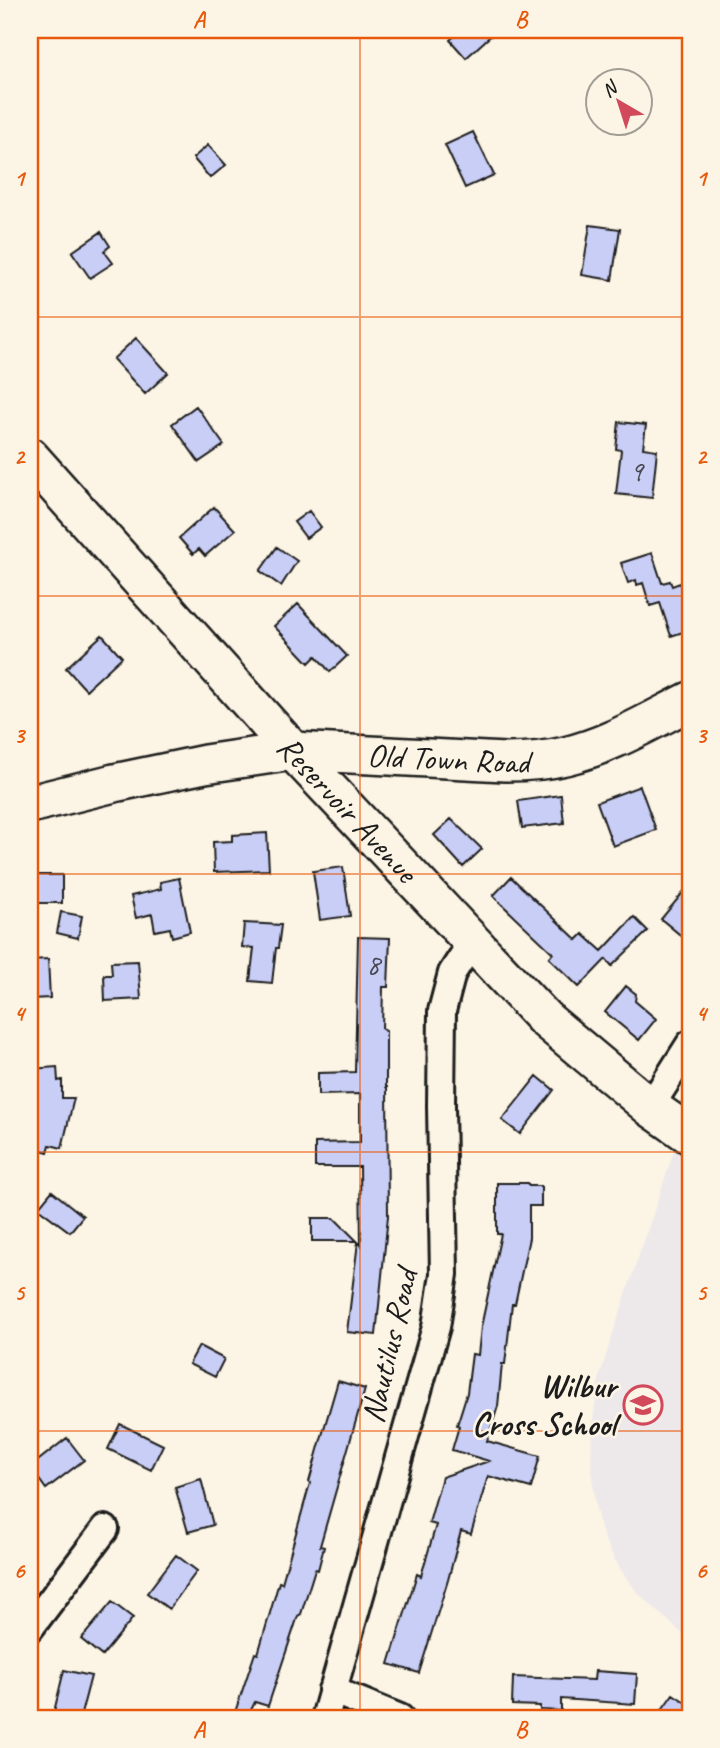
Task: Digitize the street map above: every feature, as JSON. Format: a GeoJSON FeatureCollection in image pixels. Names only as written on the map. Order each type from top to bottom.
{"type":"FeatureCollection","features":[{"type":"Feature","properties":{"kind":"main road","name":"Reservoir Avenue"},"geometry":{"type":"LineString","coordinates":[[30,457],[293,751],[545,1020],[649,1107],[690,1135]]}},
{"type":"Feature","properties":{"kind":"main road","name":"Old Town Road"},"geometry":{"type":"LineString","coordinates":[[30,804],[205,764],[293,751],[505,762],[565,757],[615,739],[690,701]]}},
{"type":"Feature","properties":{"kind":"street","name":"Nautilus Road"},"geometry":{"type":"LineString","coordinates":[[325,1718],[438,1315],[444,1274],[442,1011],[452,973],[472,942]]}},
{"type":"Feature","properties":{"kind":"street"},"geometry":{"type":"LineString","coordinates":[[649,1107],[690,1044]]}},
{"type":"Feature","properties":{"kind":"street"},"geometry":{"type":"LineString","coordinates":[[30,1628],[105,1529]]}},
{"type":"Feature","properties":{"kind":"street"},"geometry":{"type":"LineString","coordinates":[[332,1690],[400,1718]]}},
{"type":"Feature","properties":{"kind":"shaded area","name":"Wilbur Cross School"},"geometry":{"type":"Polygon","coordinates":[[[675,1148],[690,1159],[690,1641],[638,1593],[613,1557],[603,1536],[596,1510],[591,1469],[592,1427],[598,1383],[675,1148]]]}},
{"type":"Feature","properties":{"kind":"building"},"geometry":{"type":"Polygon","coordinates":[[[461,30],[497,30],[466,58],[450,40],[461,30]]]}},
{"type":"Feature","properties":{"kind":"building"},"geometry":{"type":"Polygon","coordinates":[[[473,132],[494,175],[465,188],[445,145],[473,132]]]}},
{"type":"Feature","properties":{"kind":"building"},"geometry":{"type":"Polygon","coordinates":[[[208,145],[226,165],[210,178],[193,158],[208,145]]]}},
{"type":"Feature","properties":{"kind":"building"},"geometry":{"type":"Polygon","coordinates":[[[590,225],[620,229],[612,280],[582,275],[590,225]]]}},
{"type":"Feature","properties":{"kind":"building"},"geometry":{"type":"Polygon","coordinates":[[[101,232],[110,246],[104,251],[113,263],[90,278],[72,252],[101,232]]]}},
{"type":"Feature","properties":{"kind":"building"},"geometry":{"type":"Polygon","coordinates":[[[136,338],[168,373],[145,394],[113,359],[136,338]]]}},
{"type":"Feature","properties":{"kind":"building"},"geometry":{"type":"Polygon","coordinates":[[[196,406],[224,445],[199,462],[172,424],[196,406]]]}},
{"type":"Feature","properties":{"kind":"building"},"geometry":{"type":"Polygon","coordinates":[[[619,422],[646,425],[643,448],[657,450],[652,498],[616,494],[621,450],[616,449],[619,422]]]}},
{"type":"Feature","properties":{"kind":"building"},"geometry":{"type":"Polygon","coordinates":[[[214,507],[235,530],[205,556],[199,549],[193,554],[179,538],[214,507]]]}},
{"type":"Feature","properties":{"kind":"building"},"geometry":{"type":"Polygon","coordinates":[[[309,511],[321,527],[306,538],[294,522],[309,511]]]}},
{"type":"Feature","properties":{"kind":"building"},"geometry":{"type":"Polygon","coordinates":[[[277,547],[297,561],[281,586],[260,571],[277,547]]]}},
{"type":"Feature","properties":{"kind":"building"},"geometry":{"type":"Polygon","coordinates":[[[652,553],[662,583],[670,581],[672,586],[680,583],[683,594],[690,591],[690,628],[671,636],[660,603],[650,606],[643,583],[637,585],[636,580],[628,583],[621,563],[652,553]]]}},
{"type":"Feature","properties":{"kind":"building"},"geometry":{"type":"Polygon","coordinates":[[[298,604],[347,656],[330,672],[316,656],[309,663],[274,626],[298,604]]]}},
{"type":"Feature","properties":{"kind":"building"},"geometry":{"type":"Polygon","coordinates":[[[102,635],[122,657],[86,690],[66,668],[102,635]]]}},
{"type":"Feature","properties":{"kind":"building"},"geometry":{"type":"Polygon","coordinates":[[[640,786],[656,830],[613,846],[597,802],[640,786]]]}},
{"type":"Feature","properties":{"kind":"building"},"geometry":{"type":"Polygon","coordinates":[[[561,795],[564,823],[522,828],[518,801],[561,795]]]}},
{"type":"Feature","properties":{"kind":"building"},"geometry":{"type":"Polygon","coordinates":[[[451,819],[482,849],[463,867],[434,835],[451,819]]]}},
{"type":"Feature","properties":{"kind":"building"},"geometry":{"type":"Polygon","coordinates":[[[267,833],[269,870],[214,872],[213,842],[232,841],[232,835],[267,833]]]}},
{"type":"Feature","properties":{"kind":"building"},"geometry":{"type":"Polygon","coordinates":[[[343,867],[350,916],[320,920],[313,871],[343,867]]]}},
{"type":"Feature","properties":{"kind":"building"},"geometry":{"type":"Polygon","coordinates":[[[30,875],[62,875],[62,903],[30,903],[30,875]]]}},
{"type":"Feature","properties":{"kind":"building"},"geometry":{"type":"Polygon","coordinates":[[[511,877],[577,940],[583,934],[602,951],[634,917],[648,931],[612,966],[606,959],[579,987],[549,958],[553,953],[493,896],[511,877]]]}},
{"type":"Feature","properties":{"kind":"building"},"geometry":{"type":"Polygon","coordinates":[[[179,878],[190,932],[172,937],[170,928],[155,931],[152,914],[136,918],[131,896],[161,889],[160,882],[179,878]]]}},
{"type":"Feature","properties":{"kind":"building"},"geometry":{"type":"Polygon","coordinates":[[[690,884],[690,943],[661,919],[690,884]]]}},
{"type":"Feature","properties":{"kind":"building"},"geometry":{"type":"Polygon","coordinates":[[[61,912],[82,916],[78,938],[57,933],[61,912]]]}},
{"type":"Feature","properties":{"kind":"building"},"geometry":{"type":"Polygon","coordinates":[[[244,923],[281,925],[272,983],[250,981],[254,948],[242,947],[244,923]]]}},
{"type":"Feature","properties":{"kind":"building"},"geometry":{"type":"Polygon","coordinates":[[[358,937],[390,938],[388,987],[383,987],[382,1029],[386,1031],[388,1216],[376,1335],[347,1332],[358,1242],[361,1245],[360,1167],[315,1167],[315,1143],[360,1142],[360,1094],[318,1095],[318,1073],[355,1072],[358,937]]]}},
{"type":"Feature","properties":{"kind":"building"},"geometry":{"type":"Polygon","coordinates":[[[48,959],[50,998],[30,999],[30,960],[48,959]]]}},
{"type":"Feature","properties":{"kind":"building"},"geometry":{"type":"Polygon","coordinates":[[[138,961],[141,999],[105,1001],[104,975],[112,975],[111,962],[138,961]]]}},
{"type":"Feature","properties":{"kind":"building"},"geometry":{"type":"Polygon","coordinates":[[[626,986],[636,994],[635,1001],[656,1019],[639,1040],[605,1012],[626,986]]]}},
{"type":"Feature","properties":{"kind":"building"},"geometry":{"type":"Polygon","coordinates":[[[57,1067],[58,1081],[62,1080],[62,1098],[74,1098],[62,1148],[50,1145],[48,1152],[30,1147],[30,1069],[57,1067]]]}},
{"type":"Feature","properties":{"kind":"building"},"geometry":{"type":"Polygon","coordinates":[[[537,1076],[554,1090],[520,1134],[502,1120],[537,1076]]]}},
{"type":"Feature","properties":{"kind":"building"},"geometry":{"type":"Polygon","coordinates":[[[497,1183],[541,1186],[541,1206],[529,1206],[529,1238],[515,1304],[512,1304],[498,1406],[487,1441],[540,1456],[531,1488],[488,1476],[471,1534],[461,1531],[419,1673],[389,1664],[417,1574],[421,1576],[436,1525],[429,1523],[442,1477],[489,1461],[452,1450],[467,1393],[472,1354],[478,1355],[481,1327],[501,1234],[497,1234],[497,1183]]]}},
{"type":"Feature","properties":{"kind":"building"},"geometry":{"type":"Polygon","coordinates":[[[52,1191],[83,1216],[70,1232],[38,1208],[52,1191]]]}},
{"type":"Feature","properties":{"kind":"building"},"geometry":{"type":"Polygon","coordinates":[[[312,1218],[334,1218],[357,1241],[312,1241],[312,1218]]]}},
{"type":"Feature","properties":{"kind":"building"},"geometry":{"type":"Polygon","coordinates":[[[199,1346],[224,1359],[215,1377],[189,1364],[199,1346]]]}},
{"type":"Feature","properties":{"kind":"building"},"geometry":{"type":"Polygon","coordinates":[[[338,1381],[365,1389],[320,1546],[324,1547],[318,1570],[315,1569],[268,1706],[255,1702],[247,1718],[233,1718],[255,1653],[258,1654],[279,1582],[282,1583],[338,1381]]]}},
{"type":"Feature","properties":{"kind":"building"},"geometry":{"type":"Polygon","coordinates":[[[120,1424],[163,1445],[151,1470],[108,1449],[120,1424]]]}},
{"type":"Feature","properties":{"kind":"building"},"geometry":{"type":"Polygon","coordinates":[[[67,1438],[84,1460],[46,1489],[30,1467],[67,1438]]]}},
{"type":"Feature","properties":{"kind":"building"},"geometry":{"type":"Polygon","coordinates":[[[201,1479],[213,1525],[188,1532],[175,1487],[201,1479]]]}},
{"type":"Feature","properties":{"kind":"building"},"geometry":{"type":"Polygon","coordinates":[[[176,1555],[197,1571],[169,1609],[147,1593],[176,1555]]]}},
{"type":"Feature","properties":{"kind":"building"},"geometry":{"type":"Polygon","coordinates":[[[112,1602],[133,1618],[102,1656],[81,1639],[112,1602]]]}},
{"type":"Feature","properties":{"kind":"building"},"geometry":{"type":"Polygon","coordinates":[[[64,1670],[91,1676],[80,1718],[53,1716],[64,1670]]]}},
{"type":"Feature","properties":{"kind":"building"},"geometry":{"type":"Polygon","coordinates":[[[595,1671],[637,1674],[635,1704],[561,1699],[561,1711],[540,1710],[540,1706],[512,1705],[513,1677],[594,1680],[595,1671]]]}},
{"type":"Feature","properties":{"kind":"building"},"geometry":{"type":"Polygon","coordinates":[[[673,1694],[690,1705],[690,1718],[656,1718],[673,1694]]]}},
{"type":"Feature","properties":{"kind":"place","name":"Wilbur Cross School"},"geometry":{"type":"Point","coordinates":[643,1405]}}]}
